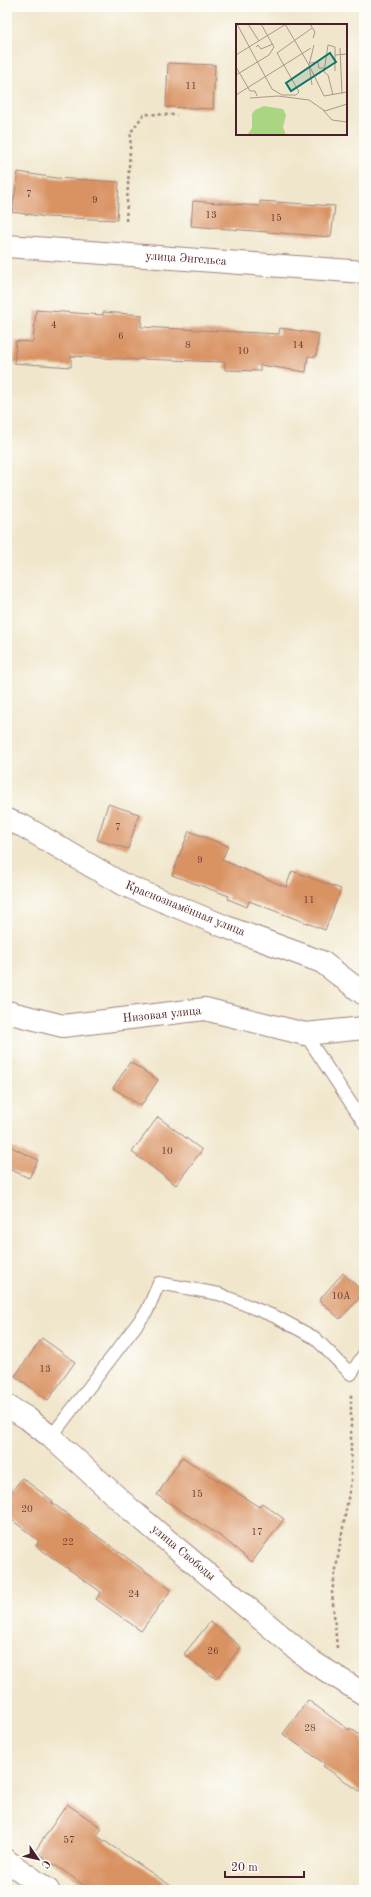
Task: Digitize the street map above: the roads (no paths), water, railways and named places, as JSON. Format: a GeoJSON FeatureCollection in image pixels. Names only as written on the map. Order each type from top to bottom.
{"type":"FeatureCollection","features":[{"type":"Feature","properties":{"kind":"street","name":"улица Энгельса"},"geometry":{"type":"LineString","coordinates":[[7,246],[364,272]]}},
{"type":"Feature","properties":{"kind":"street","name":"Краснознамённая улица"},"geometry":{"type":"LineString","coordinates":[[7,820],[23,826],[122,884],[226,927],[322,962],[364,994]]}},
{"type":"Feature","properties":{"kind":"street","name":"Низовая улица"},"geometry":{"type":"LineString","coordinates":[[7,1012],[63,1026],[205,1009],[305,1034],[364,1028]]}},
{"type":"Feature","properties":{"kind":"street","name":"улица Свободы"},"geometry":{"type":"LineString","coordinates":[[7,1406],[27,1418],[51,1437],[130,1509],[310,1661],[364,1694]]}},
{"type":"Feature","properties":{"kind":"street"},"geometry":{"type":"LineString","coordinates":[[7,1861],[48,1890]]}},
{"type":"Feature","properties":{"kind":"lane"},"geometry":{"type":"LineString","coordinates":[[305,1034],[364,1123]]}},
{"type":"Feature","properties":{"kind":"lane"},"geometry":{"type":"LineString","coordinates":[[51,1437],[147,1311],[159,1283],[219,1294],[276,1317],[315,1338],[351,1374],[364,1354]]}}]}
